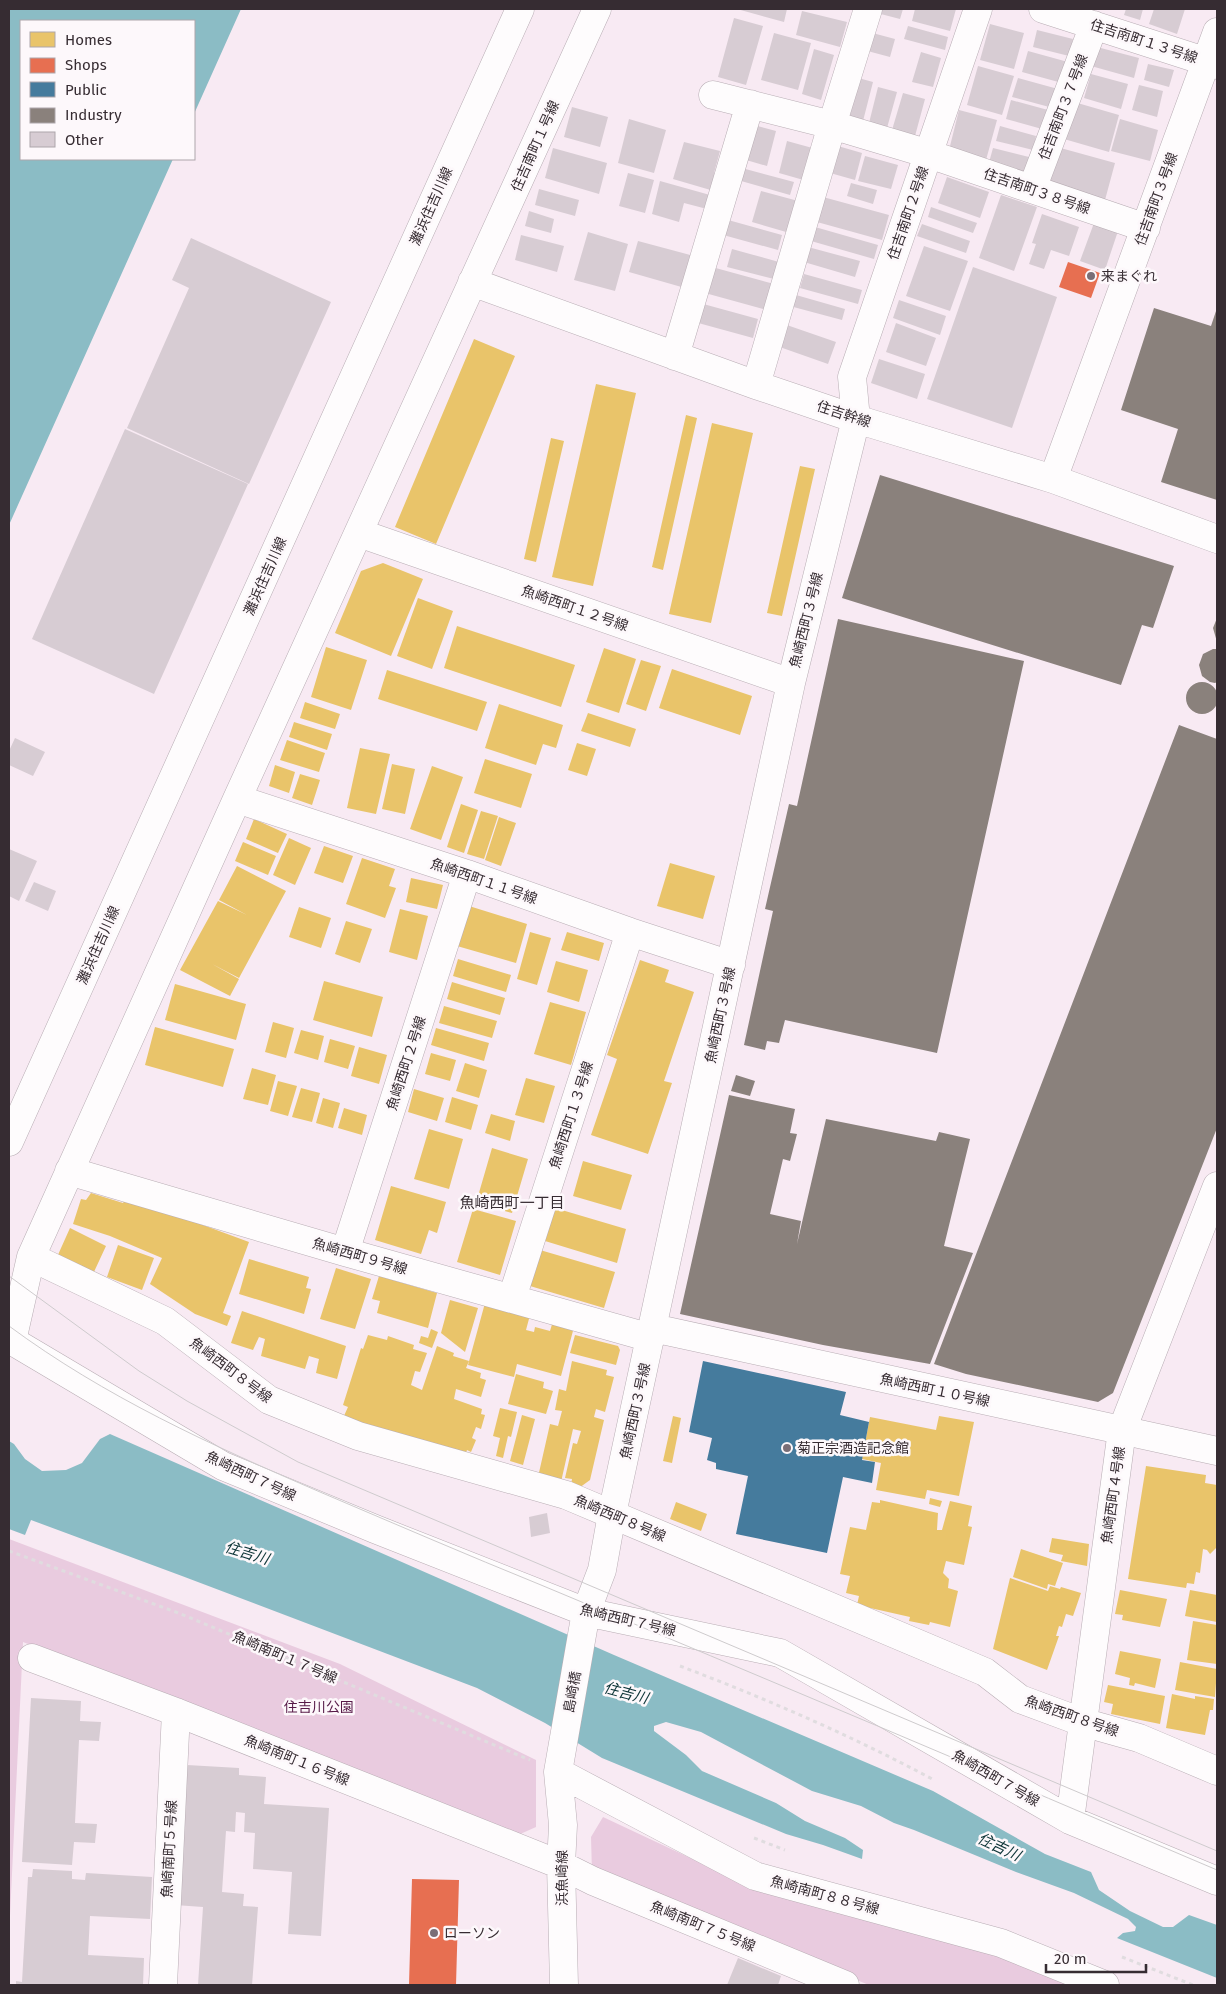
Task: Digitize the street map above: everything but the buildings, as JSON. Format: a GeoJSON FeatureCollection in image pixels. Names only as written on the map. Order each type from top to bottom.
{"type":"FeatureCollection","features":[{"type":"Feature","properties":{"kind":"street","name":"灘浜住吉川線"},"geometry":{"type":"LineString","coordinates":[[9,1142],[520,9]]}},
{"type":"Feature","properties":{"kind":"street","name":"住吉南町１号線"},"geometry":{"type":"LineString","coordinates":[[10,1340],[31,1257],[237,799],[597,9]]}},
{"type":"Feature","properties":{"kind":"street"},"geometry":{"type":"LineString","coordinates":[[756,385],[868,9]]}},
{"type":"Feature","properties":{"kind":"street","name":"住吉南町２号線"},"geometry":{"type":"LineString","coordinates":[[856,419],[852,377],[978,9]]}},
{"type":"Feature","properties":{"kind":"street","name":"住吉南町１３号線"},"geometry":{"type":"LineString","coordinates":[[1043,9],[1212,63]]}},
{"type":"Feature","properties":{"kind":"street","name":"住吉南町３７号線"},"geometry":{"type":"LineString","coordinates":[[1032,189],[1094,25]]}},
{"type":"Feature","properties":{"kind":"street","name":"住吉南町３号線"},"geometry":{"type":"LineString","coordinates":[[1053,479],[1146,228],[1212,63],[1217,32]]}},
{"type":"Feature","properties":{"kind":"street","name":"住吉南町３８号線"},"geometry":{"type":"LineString","coordinates":[[713,95],[832,125],[929,154],[1146,228]]}},
{"type":"Feature","properties":{"kind":"street"},"geometry":{"type":"LineString","coordinates":[[675,356],[750,104]]}},
{"type":"Feature","properties":{"kind":"street","name":"住吉幹線"},"geometry":{"type":"LineString","coordinates":[[472,282],[756,385],[856,419],[1053,479],[1217,539]]}},
{"type":"Feature","properties":{"kind":"street","name":"魚崎西町３号線"},"geometry":{"type":"LineString","coordinates":[[586,1612],[602,1570],[612,1514],[791,683],[856,419]]}},
{"type":"Feature","properties":{"kind":"street","name":"魚崎西町１２号線"},"geometry":{"type":"LineString","coordinates":[[359,533],[791,683]]}},
{"type":"Feature","properties":{"kind":"street","name":"魚崎西町１１号線"},"geometry":{"type":"LineString","coordinates":[[237,799],[468,874],[630,932],[731,965]]}},
{"type":"Feature","properties":{"kind":"street","name":"魚崎西町２号線"},"geometry":{"type":"LineString","coordinates":[[345,1252],[468,874]]}},
{"type":"Feature","properties":{"kind":"street","name":"魚崎西町１３号線"},"geometry":{"type":"LineString","coordinates":[[512,1298],[630,932]]}},
{"type":"Feature","properties":{"kind":"street","name":"魚崎西町９号線"},"geometry":{"type":"LineString","coordinates":[[69,1171],[345,1252],[512,1298],[652,1333]]}},
{"type":"Feature","properties":{"kind":"street","name":"魚崎西町４号線"},"geometry":{"type":"LineString","coordinates":[[1070,1820],[1122,1430],[1217,1186]]}},
{"type":"Feature","properties":{"kind":"street","name":"魚崎西町８号線"},"geometry":{"type":"LineString","coordinates":[[31,1257],[165,1321],[269,1400],[358,1436],[566,1495],[985,1672],[1020,1698],[1082,1722],[1139,1738],[1217,1771]]}},
{"type":"Feature","properties":{"kind":"street","name":"魚崎西町１０号線"},"geometry":{"type":"LineString","coordinates":[[652,1333],[1217,1451]]}},
{"type":"Feature","properties":{"kind":"street","name":"魚崎西町７号線"},"geometry":{"type":"LineString","coordinates":[[10,1340],[223,1466],[375,1529],[586,1612],[780,1653],[1070,1820],[1217,1881]]}},
{"type":"Feature","properties":{"kind":"street","name":"島崎橋"},"geometry":{"type":"LineString","coordinates":[[558,1772],[586,1612]]}},
{"type":"Feature","properties":{"kind":"street","name":"魚崎南町１６号線"},"geometry":{"type":"LineString","coordinates":[[32,1658],[176,1712],[561,1865]]}},
{"type":"Feature","properties":{"kind":"street","name":"魚崎南町５号線"},"geometry":{"type":"LineString","coordinates":[[163,1985],[176,1712]]}},
{"type":"Feature","properties":{"kind":"street","name":"浜魚崎線"},"geometry":{"type":"LineString","coordinates":[[558,1772],[563,1825],[561,1865],[564,1985]]}},
{"type":"Feature","properties":{"kind":"street","name":"魚崎南町８８号線"},"geometry":{"type":"LineString","coordinates":[[558,1772],[755,1876],[1001,1943],[1105,1985]]}},
{"type":"Feature","properties":{"kind":"street","name":"魚崎南町７５号線"},"geometry":{"type":"LineString","coordinates":[[561,1865],[593,1881],[845,1985]]}},
{"type":"Feature","properties":{"kind":"path","name":"魚崎南町１７号線"},"geometry":{"type":"LineString","coordinates":[[9,1551],[181,1614],[558,1772]]}},
{"type":"Feature","properties":{"kind":"path"},"geometry":{"type":"LineString","coordinates":[[677,1664],[767,1699],[893,1758],[935,1781]]}},
{"type":"Feature","properties":{"kind":"path"},"geometry":{"type":"LineString","coordinates":[[752,1837],[787,1850]]}},
{"type":"Feature","properties":{"kind":"path"},"geometry":{"type":"LineString","coordinates":[[1121,1957],[1193,1985]]}},
{"type":"Feature","properties":{"kind":"green space","name":"住吉川公園"},"geometry":{"type":"Polygon","coordinates":[[[9,1539],[340,1664],[536,1760],[536,1827],[518,1835],[23,1642],[9,1937],[9,1539]]]}},
{"type":"Feature","properties":{"kind":"green space"},"geometry":{"type":"Polygon","coordinates":[[[603,1817],[750,1886],[997,1953],[1071,1985],[869,1985],[592,1873],[591,1837],[603,1817]]]}},
{"type":"Feature","properties":{"kind":"water"},"geometry":{"type":"Polygon","coordinates":[[[9,9],[241,9],[195,112],[195,20],[20,20],[20,160],[173,160],[9,525],[9,9]]]}},
{"type":"Feature","properties":{"kind":"water","name":"住吉川"},"geometry":{"type":"Polygon","coordinates":[[[110,1434],[614,1655],[933,1791],[1045,1854],[1091,1872],[1099,1890],[1130,1911],[1163,1927],[1173,1927],[1189,1915],[1217,1925],[1217,1978],[1117,1938],[1123,1933],[1135,1931],[1136,1927],[1128,1919],[1074,1893],[894,1823],[861,1806],[812,1791],[701,1732],[666,1722],[654,1726],[654,1731],[686,1755],[702,1771],[776,1803],[805,1821],[845,1838],[863,1850],[862,1859],[786,1834],[602,1758],[545,1723],[477,1688],[31,1520],[25,1535],[9,1529],[9,1441],[14,1444],[25,1459],[42,1471],[66,1470],[82,1463],[100,1439],[110,1434]]]}},
{"type":"Feature","properties":{"kind":"tram line"},"geometry":{"type":"LineString","coordinates":[[9,1276],[139,1371],[187,1401],[298,1462],[1217,1851]]}},
{"type":"Feature","properties":{"kind":"tram line"},"geometry":{"type":"LineString","coordinates":[[9,1326],[45,1352],[83,1375],[199,1438],[430,1539],[1217,1870]]}},
{"type":"Feature","properties":{"kind":"place","name":"来まぐれ"},"geometry":{"type":"Point","coordinates":[1091,276]}},
{"type":"Feature","properties":{"kind":"place","name":"菊正宗酒造記念館"},"geometry":{"type":"Point","coordinates":[787,1448]}},
{"type":"Feature","properties":{"kind":"place","name":"ローソン"},"geometry":{"type":"Point","coordinates":[434,1933]}},
{"type":"Feature","properties":{"kind":"district","name":"魚崎西町一丁目"},"geometry":{"type":"Point","coordinates":[512,1203]}}]}
